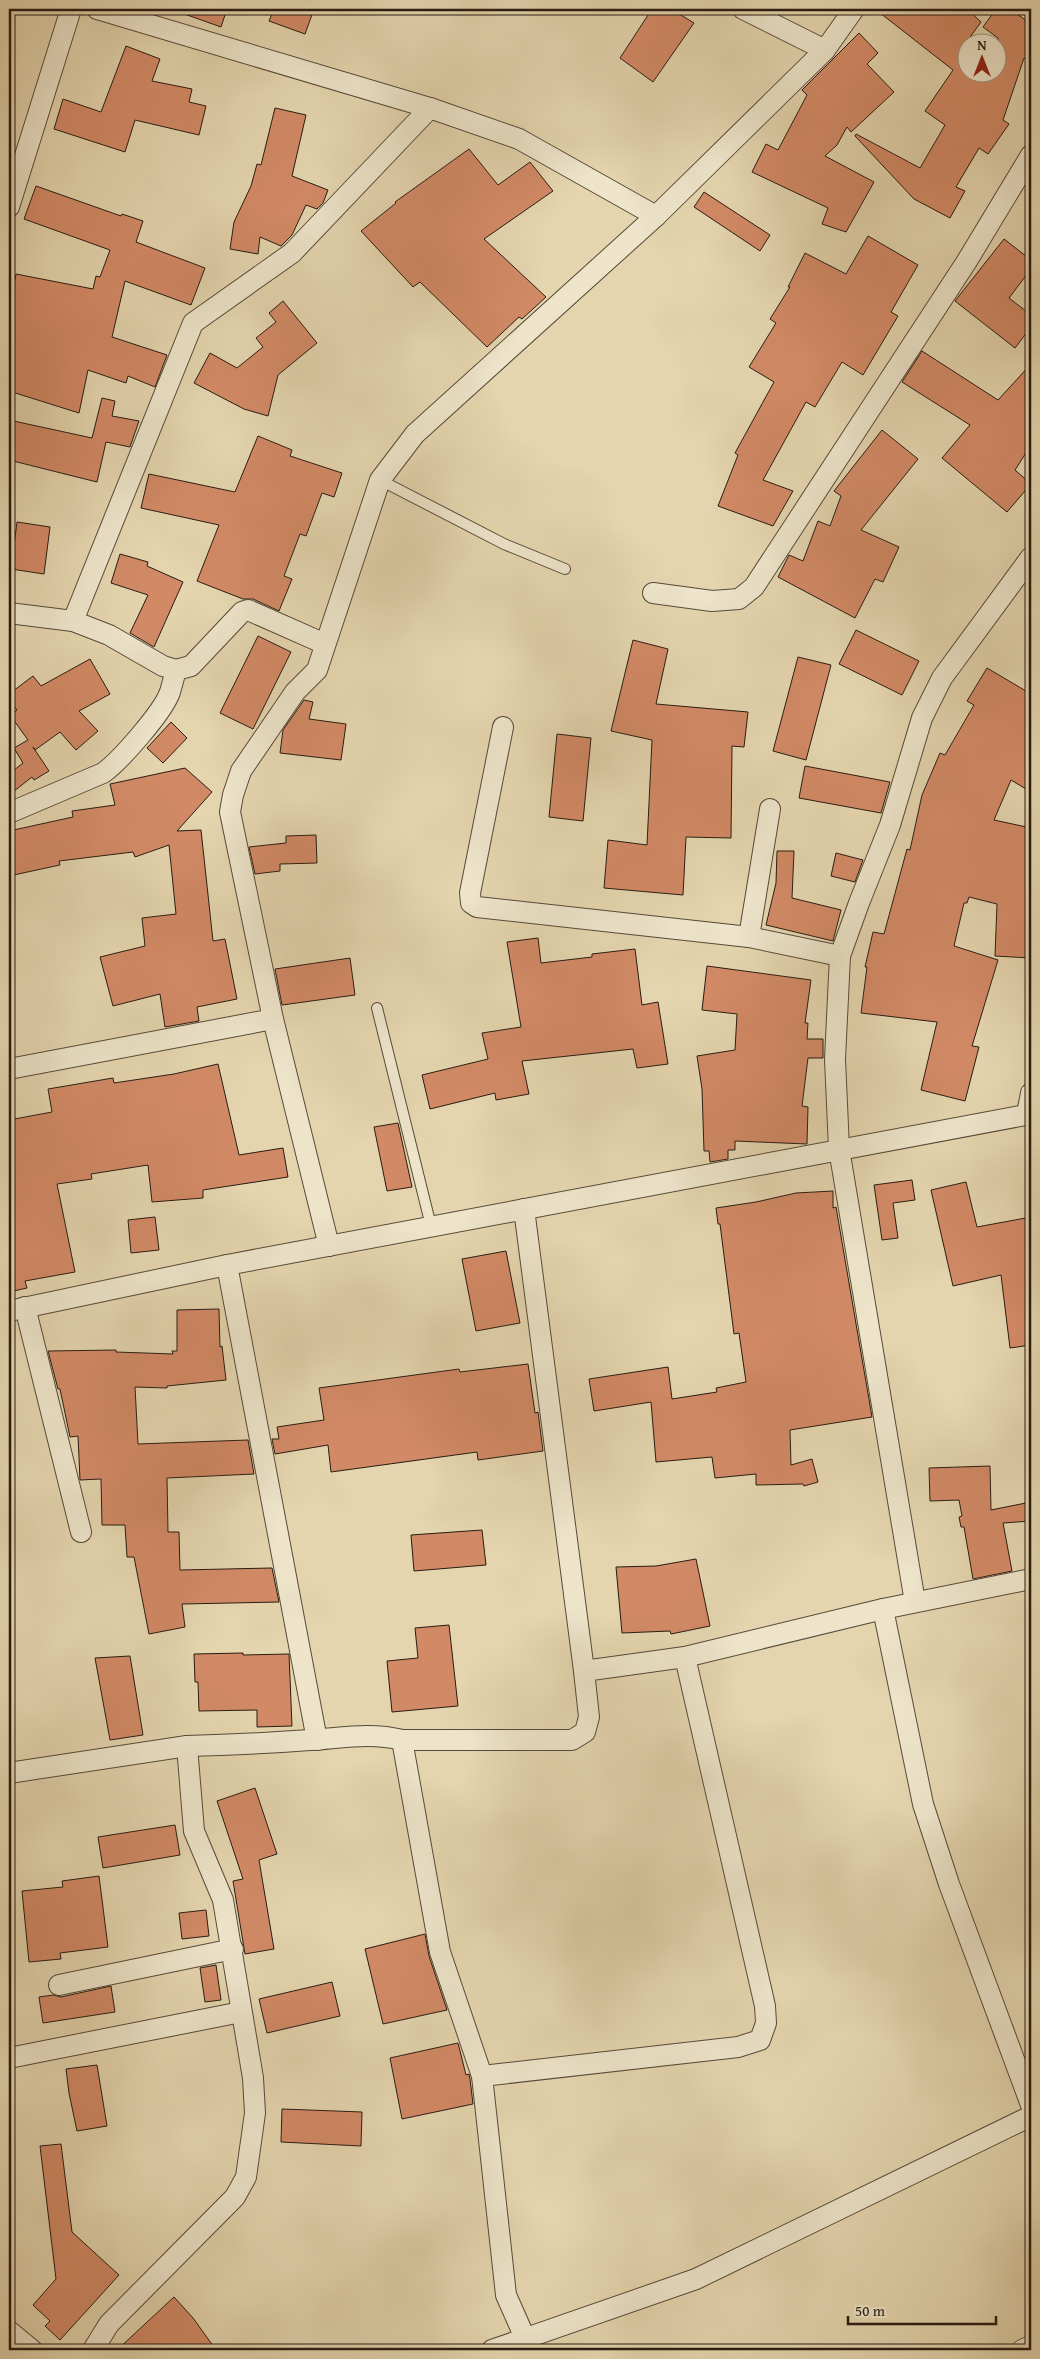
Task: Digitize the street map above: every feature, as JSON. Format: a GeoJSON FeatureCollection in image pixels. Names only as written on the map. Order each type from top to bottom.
{"type":"FeatureCollection","features":[{"type":"Feature","properties":{"kind":"street"},"geometry":{"type":"LineString","coordinates":[[9,207],[71,9]]}},
{"type":"Feature","properties":{"kind":"street"},"geometry":{"type":"LineString","coordinates":[[97,9],[430,108],[519,138],[656,216]]}},
{"type":"Feature","properties":{"kind":"street"},"geometry":{"type":"LineString","coordinates":[[743,9],[825,50]]}},
{"type":"Feature","properties":{"kind":"street"},"geometry":{"type":"LineString","coordinates":[[329,1246],[273,1019],[230,812],[241,771],[295,692],[317,670],[380,480],[415,434],[656,216],[825,50],[854,9]]}},
{"type":"Feature","properties":{"kind":"street"},"geometry":{"type":"LineString","coordinates":[[73,621],[193,323],[292,253],[430,108]]}},
{"type":"Feature","properties":{"kind":"street"},"geometry":{"type":"LineString","coordinates":[[653,594],[712,601],[739,599],[754,587],[966,261],[1031,155]]}},
{"type":"Feature","properties":{"kind":"street"},"geometry":{"type":"LineString","coordinates":[[915,1602],[839,1150],[835,1059],[840,956],[890,825],[922,718],[942,678],[1031,557]]}},
{"type":"Feature","properties":{"kind":"street"},"geometry":{"type":"LineString","coordinates":[[9,613],[73,621],[109,635],[163,666],[176,670],[191,666],[242,612],[248,610],[325,644]]}},
{"type":"Feature","properties":{"kind":"street"},"geometry":{"type":"LineString","coordinates":[[9,813],[103,773],[114,765],[163,705],[170,694],[176,670]]}},
{"type":"Feature","properties":{"kind":"street"},"geometry":{"type":"LineString","coordinates":[[503,727],[470,893],[471,903],[477,907],[749,937],[840,956]]}},
{"type":"Feature","properties":{"kind":"street"},"geometry":{"type":"LineString","coordinates":[[749,937],[770,809]]}},
{"type":"Feature","properties":{"kind":"street"},"geometry":{"type":"LineString","coordinates":[[9,1069],[273,1019]]}},
{"type":"Feature","properties":{"kind":"street"},"geometry":{"type":"LineString","coordinates":[[81,1532],[17,1309],[227,1265],[1029,1114],[1031,1093]]}},
{"type":"Feature","properties":{"kind":"street"},"geometry":{"type":"LineString","coordinates":[[9,1773],[187,1746],[318,1740],[362,1735],[387,1736],[402,1740],[572,1740],[585,1732],[589,1718],[584,1671],[524,1209]]}},
{"type":"Feature","properties":{"kind":"street"},"geometry":{"type":"LineString","coordinates":[[227,1265],[318,1740]]}},
{"type":"Feature","properties":{"kind":"street"},"geometry":{"type":"LineString","coordinates":[[584,1671],[685,1657],[883,1609],[1031,1579]]}},
{"type":"Feature","properties":{"kind":"street"},"geometry":{"type":"LineString","coordinates":[[883,1609],[923,1804],[949,1884],[1031,2104]]}},
{"type":"Feature","properties":{"kind":"street"},"geometry":{"type":"LineString","coordinates":[[482,2076],[738,2047],[760,2040],[766,2023],[765,2006],[685,1657]]}},
{"type":"Feature","properties":{"kind":"street"},"geometry":{"type":"LineString","coordinates":[[402,1740],[440,1952],[482,2076],[506,2294],[525,2338]]}},
{"type":"Feature","properties":{"kind":"street"},"geometry":{"type":"LineString","coordinates":[[92,2350],[109,2324],[234,2197],[246,2177],[255,2113],[253,2078],[241,2012],[233,1949],[223,1900],[194,1831],[187,1746]]}},
{"type":"Feature","properties":{"kind":"street"},"geometry":{"type":"LineString","coordinates":[[59,1985],[233,1949]]}},
{"type":"Feature","properties":{"kind":"street"},"geometry":{"type":"LineString","coordinates":[[9,2058],[241,2012]]}},
{"type":"Feature","properties":{"kind":"street"},"geometry":{"type":"LineString","coordinates":[[492,2350],[696,2279],[1031,2116]]}},
{"type":"Feature","properties":{"kind":"street"},"geometry":{"type":"LineString","coordinates":[[9,2332],[32,2350]]}},
{"type":"Feature","properties":{"kind":"street"},"geometry":{"type":"LineString","coordinates":[[1022,2350],[1031,2346]]}},
{"type":"Feature","properties":{"kind":"lane"},"geometry":{"type":"LineString","coordinates":[[380,480],[504,544],[565,569]]}},
{"type":"Feature","properties":{"kind":"lane"},"geometry":{"type":"LineString","coordinates":[[377,1008],[431,1226]]}},
{"type":"Feature","properties":{"kind":"building"},"geometry":{"type":"Polygon","coordinates":[[[177,9],[227,9],[221,27],[176,11],[177,9]]]}},
{"type":"Feature","properties":{"kind":"building"},"geometry":{"type":"Polygon","coordinates":[[[274,9],[314,9],[305,34],[269,21],[274,9]]]}},
{"type":"Feature","properties":{"kind":"building"},"geometry":{"type":"Polygon","coordinates":[[[652,9],[671,9],[694,23],[653,82],[620,58],[652,9]]]}},
{"type":"Feature","properties":{"kind":"building"},"geometry":{"type":"Polygon","coordinates":[[[875,9],[967,9],[981,22],[974,32],[958,32],[958,82],[1008,82],[1008,32],[990,32],[983,27],[996,9],[1010,9],[1031,24],[1031,63],[1024,58],[1003,120],[1009,124],[988,154],[979,148],[956,187],[965,191],[950,218],[914,199],[855,136],[856,134],[920,168],[945,125],[925,111],[953,70],[875,9]]]}},
{"type":"Feature","properties":{"kind":"building"},"geometry":{"type":"Polygon","coordinates":[[[859,33],[878,53],[867,64],[894,92],[851,132],[847,127],[837,145],[825,156],[874,182],[846,232],[822,224],[828,208],[752,172],[766,144],[778,150],[807,95],[802,90],[859,33]]]}},
{"type":"Feature","properties":{"kind":"building"},"geometry":{"type":"Polygon","coordinates":[[[126,46],[160,59],[152,81],[192,89],[189,102],[206,106],[199,135],[135,120],[125,152],[54,129],[63,99],[101,112],[126,46]]]}},
{"type":"Feature","properties":{"kind":"building"},"geometry":{"type":"Polygon","coordinates":[[[275,108],[306,115],[292,176],[328,190],[323,203],[317,209],[306,205],[292,235],[281,246],[260,237],[258,254],[230,249],[234,222],[251,186],[257,164],[261,165],[275,108]]]}},
{"type":"Feature","properties":{"kind":"building"},"geometry":{"type":"Polygon","coordinates":[[[469,149],[498,185],[530,162],[553,191],[484,239],[546,297],[522,319],[519,317],[487,347],[420,282],[413,287],[361,231],[395,202],[469,149]]]}},
{"type":"Feature","properties":{"kind":"building"},"geometry":{"type":"Polygon","coordinates":[[[36,186],[121,216],[122,214],[143,221],[136,242],[205,268],[191,305],[125,281],[112,337],[167,355],[155,387],[128,376],[126,383],[88,370],[79,413],[9,391],[9,311],[16,274],[93,289],[96,276],[100,277],[110,250],[24,219],[36,186]]]}},
{"type":"Feature","properties":{"kind":"building"},"geometry":{"type":"Polygon","coordinates":[[[704,192],[770,235],[760,251],[694,207],[704,192]]]}},
{"type":"Feature","properties":{"kind":"building"},"geometry":{"type":"Polygon","coordinates":[[[868,236],[918,265],[891,312],[898,316],[863,375],[842,362],[815,407],[806,402],[763,480],[793,491],[773,526],[718,506],[738,455],[735,453],[774,382],[749,367],[776,323],[770,319],[790,287],[788,287],[805,253],[846,274],[868,236]]]}},
{"type":"Feature","properties":{"kind":"building"},"geometry":{"type":"Polygon","coordinates":[[[1004,239],[1031,260],[1031,269],[1009,298],[1031,315],[1031,327],[1015,348],[955,301],[1004,239]]]}},
{"type":"Feature","properties":{"kind":"building"},"geometry":{"type":"Polygon","coordinates":[[[283,301],[317,343],[278,375],[268,416],[244,409],[194,383],[210,353],[237,368],[263,347],[256,338],[276,322],[269,313],[283,301]]]}},
{"type":"Feature","properties":{"kind":"building"},"geometry":{"type":"Polygon","coordinates":[[[922,351],[998,400],[1031,364],[1031,445],[1015,470],[1031,484],[1007,512],[942,458],[970,425],[902,382],[922,351]]]}},
{"type":"Feature","properties":{"kind":"building"},"geometry":{"type":"Polygon","coordinates":[[[102,398],[115,401],[112,416],[139,421],[130,447],[106,442],[97,482],[9,460],[9,420],[92,438],[102,398]]]}},
{"type":"Feature","properties":{"kind":"building"},"geometry":{"type":"Polygon","coordinates":[[[882,430],[918,459],[861,530],[899,547],[883,582],[875,579],[855,618],[778,577],[789,555],[803,561],[818,521],[830,526],[841,496],[834,491],[882,430]]]}},
{"type":"Feature","properties":{"kind":"building"},"geometry":{"type":"Polygon","coordinates":[[[258,436],[292,450],[290,456],[342,473],[334,497],[322,493],[306,536],[300,534],[284,576],[292,579],[279,611],[253,599],[243,599],[197,581],[219,525],[141,508],[149,474],[235,492],[258,436]]]}},
{"type":"Feature","properties":{"kind":"building"},"geometry":{"type":"Polygon","coordinates":[[[17,522],[50,527],[44,574],[11,569],[17,522]]]}},
{"type":"Feature","properties":{"kind":"building"},"geometry":{"type":"Polygon","coordinates":[[[120,554],[148,562],[147,566],[183,582],[154,647],[130,633],[148,595],[111,583],[120,554]]]}},
{"type":"Feature","properties":{"kind":"building"},"geometry":{"type":"Polygon","coordinates":[[[856,630],[919,661],[902,695],[839,664],[856,630]]]}},
{"type":"Feature","properties":{"kind":"building"},"geometry":{"type":"Polygon","coordinates":[[[258,636],[291,652],[253,729],[220,713],[258,636]]]}},
{"type":"Feature","properties":{"kind":"building"},"geometry":{"type":"Polygon","coordinates":[[[633,640],[668,649],[656,704],[748,712],[744,747],[732,746],[731,838],[686,837],[683,895],[604,888],[608,840],[647,845],[652,740],[611,731],[633,640]]]}},
{"type":"Feature","properties":{"kind":"building"},"geometry":{"type":"Polygon","coordinates":[[[798,657],[831,665],[806,760],[773,751],[798,657]]]}},
{"type":"Feature","properties":{"kind":"building"},"geometry":{"type":"Polygon","coordinates":[[[90,659],[110,694],[79,711],[98,731],[76,750],[60,732],[35,750],[49,771],[34,780],[32,777],[9,795],[9,774],[23,763],[14,748],[28,740],[10,715],[17,710],[9,700],[9,694],[33,676],[41,686],[90,659]]]}},
{"type":"Feature","properties":{"kind":"building"},"geometry":{"type":"Polygon","coordinates":[[[987,668],[1031,694],[1031,792],[1011,780],[994,820],[1031,828],[1031,958],[995,956],[997,904],[969,897],[967,903],[964,903],[954,946],[998,960],[972,1046],[979,1047],[965,1101],[921,1090],[937,1022],[861,1013],[867,967],[865,967],[873,932],[884,934],[907,849],[910,850],[922,795],[940,753],[945,755],[974,705],[967,701],[987,668]]]}},
{"type":"Feature","properties":{"kind":"building"},"geometry":{"type":"Polygon","coordinates":[[[304,700],[313,702],[309,719],[346,724],[341,760],[280,753],[283,730],[304,700]]]}},
{"type":"Feature","properties":{"kind":"building"},"geometry":{"type":"Polygon","coordinates":[[[171,722],[187,738],[163,763],[147,748],[171,722]]]}},
{"type":"Feature","properties":{"kind":"building"},"geometry":{"type":"Polygon","coordinates":[[[557,734],[591,738],[583,821],[549,817],[557,734]]]}},
{"type":"Feature","properties":{"kind":"building"},"geometry":{"type":"Polygon","coordinates":[[[805,766],[890,782],[881,813],[799,798],[805,766]]]}},
{"type":"Feature","properties":{"kind":"building"},"geometry":{"type":"Polygon","coordinates":[[[185,768],[212,792],[177,831],[201,830],[213,941],[225,939],[237,999],[197,1007],[199,1021],[165,1027],[160,994],[113,1006],[100,957],[145,946],[142,918],[176,914],[169,845],[135,857],[133,852],[59,861],[60,865],[9,876],[9,831],[73,817],[72,811],[115,805],[110,784],[185,768]]]}},
{"type":"Feature","properties":{"kind":"building"},"geometry":{"type":"Polygon","coordinates":[[[316,835],[317,863],[280,864],[280,871],[255,874],[249,847],[286,843],[286,836],[316,835]]]}},
{"type":"Feature","properties":{"kind":"building"},"geometry":{"type":"Polygon","coordinates":[[[777,851],[794,851],[792,898],[841,910],[833,941],[766,925],[776,883],[777,851]]]}},
{"type":"Feature","properties":{"kind":"building"},"geometry":{"type":"Polygon","coordinates":[[[836,853],[863,860],[855,882],[831,876],[836,853]]]}},
{"type":"Feature","properties":{"kind":"building"},"geometry":{"type":"Polygon","coordinates":[[[538,938],[541,963],[592,957],[592,954],[635,949],[642,1005],[658,1002],[668,1064],[637,1068],[633,1049],[522,1061],[529,1094],[496,1100],[495,1093],[430,1109],[422,1075],[488,1059],[482,1033],[521,1027],[507,942],[538,938]]]}},
{"type":"Feature","properties":{"kind":"building"},"geometry":{"type":"Polygon","coordinates":[[[350,958],[355,995],[282,1005],[275,969],[350,958]]]}},
{"type":"Feature","properties":{"kind":"building"},"geometry":{"type":"Polygon","coordinates":[[[707,966],[811,980],[805,1023],[808,1023],[807,1039],[823,1039],[823,1058],[808,1058],[802,1106],[808,1107],[807,1144],[735,1141],[735,1150],[728,1150],[728,1159],[710,1162],[709,1151],[704,1151],[702,1089],[697,1056],[735,1050],[737,1014],[702,1010],[707,966]]]}},
{"type":"Feature","properties":{"kind":"building"},"geometry":{"type":"Polygon","coordinates":[[[218,1064],[239,1155],[283,1148],[288,1177],[203,1190],[203,1198],[152,1202],[148,1165],[91,1174],[92,1179],[57,1184],[75,1272],[25,1281],[27,1288],[9,1292],[9,1120],[52,1112],[48,1089],[113,1078],[114,1083],[174,1074],[218,1064]]]}},
{"type":"Feature","properties":{"kind":"building"},"geometry":{"type":"Polygon","coordinates":[[[398,1123],[412,1187],[387,1191],[374,1127],[398,1123]]]}},
{"type":"Feature","properties":{"kind":"building"},"geometry":{"type":"Polygon","coordinates":[[[912,1180],[915,1200],[893,1203],[898,1238],[882,1240],[874,1185],[912,1180]]]}},
{"type":"Feature","properties":{"kind":"building"},"geometry":{"type":"Polygon","coordinates":[[[966,1182],[977,1227],[1031,1217],[1031,1345],[1010,1348],[1001,1275],[953,1286],[931,1190],[966,1182]]]}},
{"type":"Feature","properties":{"kind":"building"},"geometry":{"type":"Polygon","coordinates":[[[833,1191],[833,1208],[836,1207],[872,1417],[790,1430],[791,1465],[812,1459],[818,1482],[804,1486],[803,1484],[756,1485],[756,1474],[715,1478],[712,1457],[656,1462],[651,1402],[594,1411],[589,1379],[668,1367],[672,1399],[717,1392],[716,1388],[746,1382],[739,1333],[734,1334],[720,1224],[718,1224],[716,1208],[796,1193],[833,1191]]]}},
{"type":"Feature","properties":{"kind":"building"},"geometry":{"type":"Polygon","coordinates":[[[155,1217],[159,1250],[131,1253],[128,1220],[155,1217]]]}},
{"type":"Feature","properties":{"kind":"building"},"geometry":{"type":"Polygon","coordinates":[[[506,1251],[520,1323],[476,1331],[462,1259],[506,1251]]]}},
{"type":"Feature","properties":{"kind":"building"},"geometry":{"type":"Polygon","coordinates":[[[219,1309],[220,1347],[222,1346],[226,1380],[167,1386],[167,1388],[135,1387],[138,1444],[248,1440],[254,1474],[167,1478],[168,1532],[179,1532],[180,1570],[272,1568],[279,1602],[182,1604],[185,1627],[149,1634],[134,1557],[127,1557],[125,1525],[102,1525],[101,1479],[80,1480],[78,1436],[70,1437],[60,1389],[58,1389],[48,1351],[116,1350],[116,1352],[173,1354],[172,1351],[177,1351],[177,1310],[219,1309]]]}},
{"type":"Feature","properties":{"kind":"building"},"geometry":{"type":"Polygon","coordinates":[[[528,1364],[535,1413],[538,1412],[543,1451],[478,1460],[477,1452],[331,1472],[328,1445],[275,1454],[272,1439],[279,1439],[277,1427],[324,1420],[319,1388],[459,1369],[460,1372],[528,1364]]]}},
{"type":"Feature","properties":{"kind":"building"},"geometry":{"type":"Polygon","coordinates":[[[990,1466],[991,1510],[1031,1502],[1031,1521],[1003,1523],[1012,1571],[973,1579],[964,1527],[961,1527],[959,1517],[962,1516],[959,1500],[930,1501],[929,1468],[990,1466]]]}},
{"type":"Feature","properties":{"kind":"building"},"geometry":{"type":"Polygon","coordinates":[[[482,1530],[486,1565],[414,1571],[411,1535],[482,1530]]]}},
{"type":"Feature","properties":{"kind":"building"},"geometry":{"type":"Polygon","coordinates":[[[696,1559],[710,1626],[671,1634],[670,1631],[622,1633],[616,1567],[656,1566],[696,1559]]]}},
{"type":"Feature","properties":{"kind":"building"},"geometry":{"type":"Polygon","coordinates":[[[449,1625],[458,1706],[392,1712],[387,1661],[418,1658],[415,1628],[449,1625]]]}},
{"type":"Feature","properties":{"kind":"building"},"geometry":{"type":"Polygon","coordinates":[[[243,1653],[243,1655],[289,1654],[292,1726],[257,1727],[257,1710],[199,1711],[198,1682],[195,1682],[194,1654],[243,1653]]]}},
{"type":"Feature","properties":{"kind":"building"},"geometry":{"type":"Polygon","coordinates":[[[130,1656],[143,1735],[110,1740],[95,1658],[130,1656]]]}},
{"type":"Feature","properties":{"kind":"building"},"geometry":{"type":"Polygon","coordinates":[[[255,1788],[277,1854],[259,1860],[274,1949],[245,1954],[233,1881],[243,1879],[217,1801],[255,1788]]]}},
{"type":"Feature","properties":{"kind":"building"},"geometry":{"type":"Polygon","coordinates":[[[175,1825],[180,1855],[103,1868],[98,1837],[175,1825]]]}},
{"type":"Feature","properties":{"kind":"building"},"geometry":{"type":"Polygon","coordinates":[[[99,1876],[108,1947],[60,1953],[61,1959],[29,1962],[22,1891],[63,1887],[62,1881],[99,1876]]]}},
{"type":"Feature","properties":{"kind":"building"},"geometry":{"type":"Polygon","coordinates":[[[206,1910],[209,1936],[182,1939],[179,1913],[206,1910]]]}},
{"type":"Feature","properties":{"kind":"building"},"geometry":{"type":"Polygon","coordinates":[[[425,1934],[429,1956],[447,2010],[383,2024],[365,1949],[425,1934]]]}},
{"type":"Feature","properties":{"kind":"building"},"geometry":{"type":"Polygon","coordinates":[[[216,1965],[221,2000],[205,2002],[200,1968],[216,1965]]]}},
{"type":"Feature","properties":{"kind":"building"},"geometry":{"type":"Polygon","coordinates":[[[332,1982],[340,2016],[267,2033],[259,1999],[332,1982]]]}},
{"type":"Feature","properties":{"kind":"building"},"geometry":{"type":"Polygon","coordinates":[[[111,1986],[115,2012],[43,2023],[39,1997],[53,1995],[61,1997],[111,1986]]]}},
{"type":"Feature","properties":{"kind":"building"},"geometry":{"type":"Polygon","coordinates":[[[458,2043],[466,2075],[469,2074],[473,2104],[402,2119],[390,2058],[458,2043]]]}},
{"type":"Feature","properties":{"kind":"building"},"geometry":{"type":"Polygon","coordinates":[[[97,2065],[107,2126],[77,2131],[66,2069],[97,2065]]]}},
{"type":"Feature","properties":{"kind":"building"},"geometry":{"type":"Polygon","coordinates":[[[282,2109],[362,2112],[361,2146],[281,2142],[282,2109]]]}},
{"type":"Feature","properties":{"kind":"building"},"geometry":{"type":"Polygon","coordinates":[[[61,2144],[72,2232],[119,2275],[60,2340],[45,2326],[50,2321],[33,2305],[56,2279],[40,2146],[61,2144]]]}},
{"type":"Feature","properties":{"kind":"building"},"geometry":{"type":"Polygon","coordinates":[[[174,2297],[193,2318],[216,2350],[117,2350],[174,2297]]]}}]}
